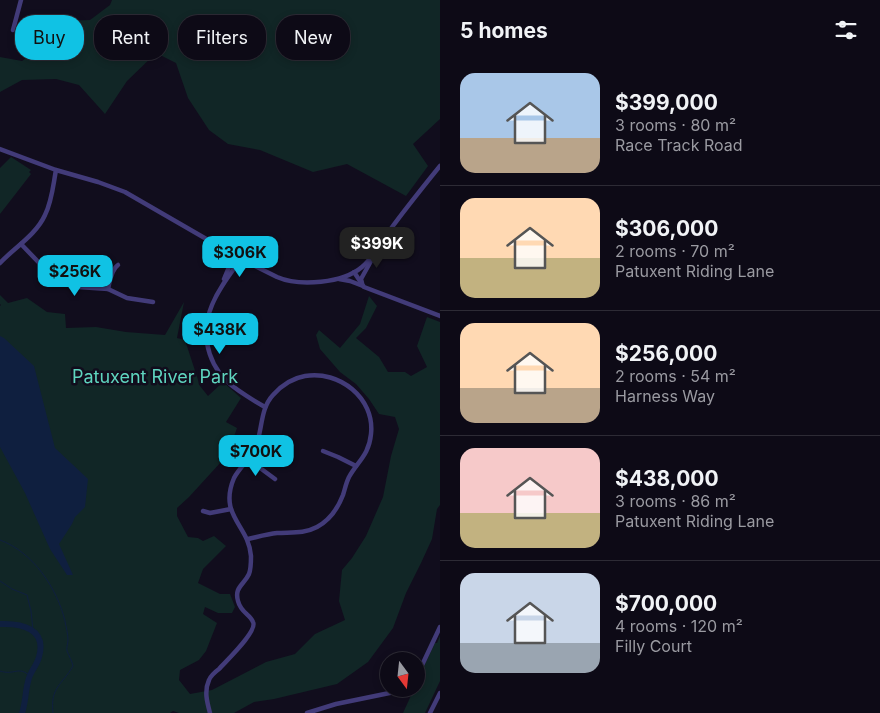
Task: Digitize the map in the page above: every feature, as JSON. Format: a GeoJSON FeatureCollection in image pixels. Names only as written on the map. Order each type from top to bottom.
{"type":"FeatureCollection","features":[{"type":"Feature","properties":{"kind":"street"},"geometry":{"type":"LineString","coordinates":[[13,30],[21,0]]}},
{"type":"Feature","properties":{"kind":"street"},"geometry":{"type":"LineString","coordinates":[[0,149],[56,170],[125,192],[240,259],[283,280],[310,282],[347,276],[363,266],[440,166]]}},
{"type":"Feature","properties":{"kind":"street"},"geometry":{"type":"LineString","coordinates":[[0,263],[39,226],[52,197],[56,170]]}},
{"type":"Feature","properties":{"kind":"street"},"geometry":{"type":"LineString","coordinates":[[20,244],[45,269],[63,282],[78,288],[108,289],[127,298],[153,302]]}},
{"type":"Feature","properties":{"kind":"street"},"geometry":{"type":"LineString","coordinates":[[363,286],[361,279],[373,254]]}},
{"type":"Feature","properties":{"kind":"street"},"geometry":{"type":"LineString","coordinates":[[222,285],[234,255]]}},
{"type":"Feature","properties":{"kind":"street"},"geometry":{"type":"LineString","coordinates":[[240,259],[213,301],[207,318],[207,341],[212,361],[219,374],[241,393],[264,407]]}},
{"type":"Feature","properties":{"kind":"street"},"geometry":{"type":"LineString","coordinates":[[108,289],[112,274],[118,265]]}},
{"type":"Feature","properties":{"kind":"street"},"geometry":{"type":"LineString","coordinates":[[354,272],[363,286]]}},
{"type":"Feature","properties":{"kind":"street"},"geometry":{"type":"LineString","coordinates":[[333,279],[350,281],[440,316]]}},
{"type":"Feature","properties":{"kind":"street"},"geometry":{"type":"LineString","coordinates":[[210,713],[206,698],[209,679],[248,638],[253,630],[254,623],[241,609],[237,593],[250,572],[251,557],[248,539],[231,509],[230,490],[236,473],[254,450],[264,407],[276,392],[295,379],[304,376],[316,375],[341,380],[363,400],[370,417],[372,434],[367,451],[349,478],[337,508],[330,517],[312,529],[303,532],[265,534],[248,539]]}},
{"type":"Feature","properties":{"kind":"street"},"geometry":{"type":"LineString","coordinates":[[323,451],[356,466]]}},
{"type":"Feature","properties":{"kind":"street"},"geometry":{"type":"LineString","coordinates":[[248,459],[275,479]]}},
{"type":"Feature","properties":{"kind":"street"},"geometry":{"type":"LineString","coordinates":[[203,511],[210,513],[231,509]]}},
{"type":"Feature","properties":{"kind":"street"},"geometry":{"type":"LineString","coordinates":[[425,659],[440,627]]}},
{"type":"Feature","properties":{"kind":"street"},"geometry":{"type":"LineString","coordinates":[[430,713],[440,693]]}},
{"type":"Feature","properties":{"kind":"street"},"geometry":{"type":"LineString","coordinates":[[307,713],[336,704],[380,695]]}},
{"type":"Feature","properties":{"kind":"green space"},"geometry":{"type":"Polygon","coordinates":[[[112,0],[440,0],[440,119],[413,144],[428,166],[406,196],[347,164],[313,172],[260,150],[228,144],[209,130],[188,98],[176,63],[168,59],[168,15],[97,15],[110,5],[112,0]]]}},
{"type":"Feature","properties":{"kind":"green space"},"geometry":{"type":"Polygon","coordinates":[[[94,17],[94,60],[149,60],[127,81],[105,114],[79,85],[56,79],[22,80],[0,92],[0,57],[22,61],[84,60],[84,20],[90,20],[94,17]]]}},
{"type":"Feature","properties":{"kind":"green space"},"geometry":{"type":"Polygon","coordinates":[[[11,157],[31,170],[29,172],[31,174],[0,214],[0,168],[11,157]]]}},
{"type":"Feature","properties":{"kind":"green space","name":"Patuxent River Park"},"geometry":{"type":"Polygon","coordinates":[[[0,295],[8,303],[27,298],[47,312],[65,314],[66,328],[96,327],[126,332],[165,335],[184,302],[177,338],[185,340],[200,386],[208,396],[223,382],[241,398],[226,422],[237,428],[231,445],[221,462],[177,508],[177,516],[188,537],[198,538],[203,541],[214,536],[226,546],[203,569],[198,583],[220,594],[230,594],[235,607],[232,613],[218,613],[205,607],[203,614],[217,623],[206,651],[199,660],[180,670],[179,680],[190,694],[212,690],[266,662],[295,654],[315,634],[345,620],[339,601],[342,570],[366,536],[383,497],[391,456],[399,429],[395,417],[379,414],[356,384],[340,372],[320,349],[316,335],[319,330],[340,348],[360,324],[369,296],[377,306],[366,328],[356,338],[379,357],[388,372],[405,372],[411,376],[427,367],[417,346],[427,317],[440,322],[440,505],[437,509],[432,539],[406,593],[393,628],[368,662],[337,684],[254,702],[234,713],[179,713],[173,711],[170,713],[0,713],[0,295]]]}},
{"type":"Feature","properties":{"kind":"green space"},"geometry":{"type":"Polygon","coordinates":[[[440,636],[440,681],[425,713],[403,713],[410,698],[425,698],[425,664],[435,643],[437,643],[440,636]]]}},
{"type":"Feature","properties":{"kind":"water"},"geometry":{"type":"Polygon","coordinates":[[[0,336],[34,366],[55,448],[88,479],[85,507],[75,517],[59,544],[73,575],[67,575],[50,549],[25,493],[0,447],[0,336]]]}},
{"type":"Feature","properties":{"kind":"waterway"},"geometry":{"type":"LineString","coordinates":[[0,540],[23,553],[42,573],[56,596],[65,621],[68,635],[67,650],[73,666],[55,692],[53,697],[53,713]]}},
{"type":"Feature","properties":{"kind":"waterway"},"geometry":{"type":"LineString","coordinates":[[0,581],[12,589],[27,595],[33,631]]}},
{"type":"Feature","properties":{"kind":"waterway"},"geometry":{"type":"LineString","coordinates":[[0,624],[17,625],[31,630],[36,634],[41,648],[37,663],[29,678],[22,713]]}},
{"type":"Feature","properties":{"kind":"waterway"},"geometry":{"type":"LineString","coordinates":[[0,671],[22,671],[30,676]]}}]}
